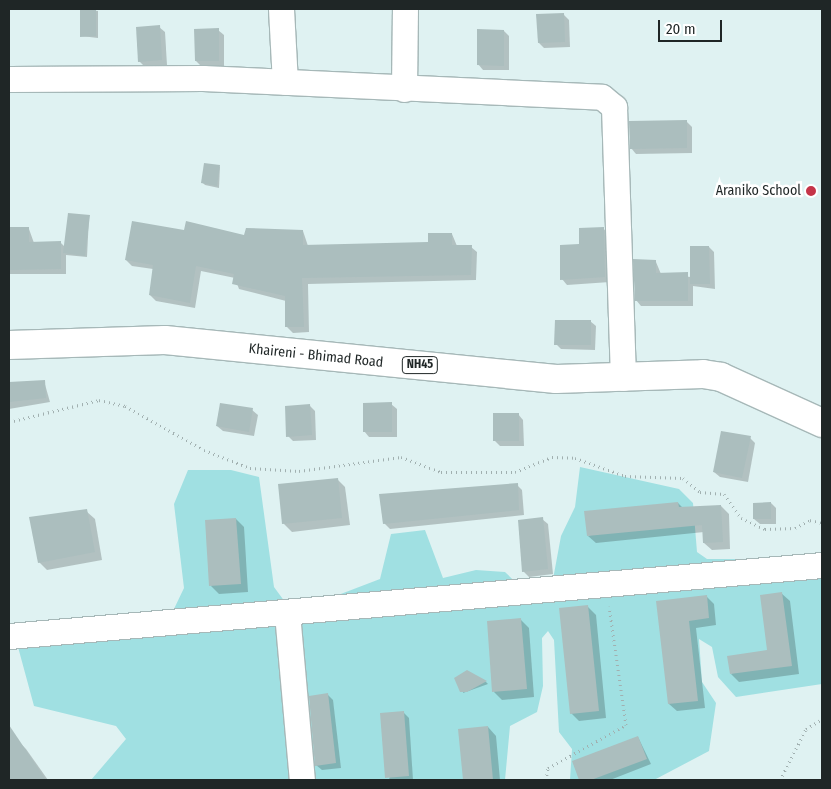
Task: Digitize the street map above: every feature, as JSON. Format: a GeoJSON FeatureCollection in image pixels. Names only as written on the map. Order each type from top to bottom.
{"type":"FeatureCollection","features":[{"type":"Feature","properties":{"kind":"main road","name":"Khaireni - Bhimad Road"},"geometry":{"type":"LineString","coordinates":[[9,345],[165,340],[556,379],[721,377],[822,423]]}},
{"type":"Feature","properties":{"kind":"street"},"geometry":{"type":"LineString","coordinates":[[280,9],[285,82]]}},
{"type":"Feature","properties":{"kind":"street"},"geometry":{"type":"LineString","coordinates":[[404,89],[405,9]]}},
{"type":"Feature","properties":{"kind":"street"},"geometry":{"type":"LineString","coordinates":[[9,78],[203,78],[602,97],[614,107],[623,378]]}},
{"type":"Feature","properties":{"kind":"street"},"geometry":{"type":"LineString","coordinates":[[9,636],[822,565]]}},
{"type":"Feature","properties":{"kind":"street"},"geometry":{"type":"LineString","coordinates":[[287,613],[302,780]]}},
{"type":"Feature","properties":{"kind":"path"},"geometry":{"type":"LineString","coordinates":[[9,422],[99,400],[125,406],[204,450],[250,468],[299,471],[401,457],[441,472],[515,472],[552,456],[575,458],[625,476],[683,478],[700,492],[724,494],[741,518],[765,529],[795,528],[810,520],[822,523]]}},
{"type":"Feature","properties":{"kind":"path"},"geometry":{"type":"LineString","coordinates":[[546,780],[548,768],[626,725],[606,585]]}},
{"type":"Feature","properties":{"kind":"path"},"geometry":{"type":"LineString","coordinates":[[780,780],[806,729],[822,719]]}},
{"type":"Feature","properties":{"kind":"shaded area"},"geometry":{"type":"Polygon","coordinates":[[[580,467],[679,489],[693,503],[697,552],[707,559],[771,559],[822,572],[822,684],[736,697],[718,677],[712,647],[699,639],[702,682],[716,703],[709,751],[654,780],[570,780],[572,749],[559,732],[554,640],[548,631],[542,638],[543,686],[537,712],[510,726],[505,780],[91,780],[126,739],[116,726],[34,706],[18,647],[173,611],[184,588],[174,504],[188,470],[231,470],[259,477],[274,587],[285,602],[325,600],[380,579],[391,534],[425,530],[443,578],[476,570],[505,572],[538,604],[551,590],[561,536],[575,507],[580,467]]]}},
{"type":"Feature","properties":{"kind":"building"},"geometry":{"type":"Polygon","coordinates":[[[80,9],[96,9],[96,36],[80,37],[80,9]]]}},
{"type":"Feature","properties":{"kind":"building"},"geometry":{"type":"Polygon","coordinates":[[[564,13],[565,42],[538,43],[536,14],[564,13]]]}},
{"type":"Feature","properties":{"kind":"building"},"geometry":{"type":"Polygon","coordinates":[[[160,25],[162,60],[138,62],[136,27],[160,25]]]}},
{"type":"Feature","properties":{"kind":"building"},"geometry":{"type":"Polygon","coordinates":[[[219,28],[219,61],[195,61],[194,29],[219,28]]]}},
{"type":"Feature","properties":{"kind":"building"},"geometry":{"type":"Polygon","coordinates":[[[477,29],[504,30],[504,66],[477,65],[477,29]]]}},
{"type":"Feature","properties":{"kind":"building"},"geometry":{"type":"Polygon","coordinates":[[[687,120],[687,148],[630,149],[629,121],[687,120]]]}},
{"type":"Feature","properties":{"kind":"building"},"geometry":{"type":"Polygon","coordinates":[[[204,163],[220,165],[217,186],[201,183],[204,163]]]}},
{"type":"Feature","properties":{"kind":"building"},"geometry":{"type":"Polygon","coordinates":[[[68,213],[90,215],[85,256],[63,253],[68,213]]]}},
{"type":"Feature","properties":{"kind":"building"},"geometry":{"type":"Polygon","coordinates":[[[132,221],[184,230],[186,221],[244,235],[246,228],[303,230],[303,245],[428,242],[428,233],[452,233],[452,245],[472,245],[471,275],[302,278],[304,327],[285,327],[285,296],[232,284],[234,274],[196,266],[190,303],[149,295],[153,265],[125,260],[132,221]]]}},
{"type":"Feature","properties":{"kind":"building"},"geometry":{"type":"Polygon","coordinates":[[[9,227],[29,227],[29,242],[61,241],[61,269],[9,270],[9,227]]]}},
{"type":"Feature","properties":{"kind":"building"},"geometry":{"type":"Polygon","coordinates":[[[604,227],[605,277],[560,280],[560,245],[579,244],[579,228],[604,227]]]}},
{"type":"Feature","properties":{"kind":"building"},"geometry":{"type":"Polygon","coordinates":[[[690,246],[709,246],[710,284],[690,284],[690,246]]]}},
{"type":"Feature","properties":{"kind":"building"},"geometry":{"type":"Polygon","coordinates":[[[633,259],[656,260],[656,273],[688,272],[688,301],[635,301],[633,259]]]}},
{"type":"Feature","properties":{"kind":"building"},"geometry":{"type":"Polygon","coordinates":[[[555,320],[591,320],[591,345],[554,345],[555,320]]]}},
{"type":"Feature","properties":{"kind":"building"},"geometry":{"type":"Polygon","coordinates":[[[45,380],[46,398],[9,402],[9,382],[45,380]]]}},
{"type":"Feature","properties":{"kind":"building"},"geometry":{"type":"Polygon","coordinates":[[[392,402],[392,432],[363,432],[363,403],[392,402]]]}},
{"type":"Feature","properties":{"kind":"building"},"geometry":{"type":"Polygon","coordinates":[[[220,403],[253,408],[249,432],[216,426],[220,403]]]}},
{"type":"Feature","properties":{"kind":"building"},"geometry":{"type":"Polygon","coordinates":[[[310,404],[312,435],[286,437],[285,406],[310,404]]]}},
{"type":"Feature","properties":{"kind":"building"},"geometry":{"type":"Polygon","coordinates":[[[493,413],[519,413],[519,441],[493,441],[493,413]]]}},
{"type":"Feature","properties":{"kind":"building"},"geometry":{"type":"Polygon","coordinates":[[[721,431],[751,436],[742,478],[713,472],[721,431]]]}},
{"type":"Feature","properties":{"kind":"building"},"geometry":{"type":"Polygon","coordinates":[[[338,478],[342,518],[282,524],[278,484],[338,478]]]}},
{"type":"Feature","properties":{"kind":"building"},"geometry":{"type":"Polygon","coordinates":[[[518,483],[519,510],[383,524],[379,494],[518,483]]]}},
{"type":"Feature","properties":{"kind":"building"},"geometry":{"type":"Polygon","coordinates":[[[678,502],[679,507],[721,505],[723,542],[703,543],[702,525],[587,536],[584,511],[678,502]]]}},
{"type":"Feature","properties":{"kind":"building"},"geometry":{"type":"Polygon","coordinates":[[[771,502],[771,519],[753,519],[753,503],[771,502]]]}},
{"type":"Feature","properties":{"kind":"building"},"geometry":{"type":"Polygon","coordinates":[[[87,509],[95,552],[38,563],[29,517],[87,509]]]}},
{"type":"Feature","properties":{"kind":"building"},"geometry":{"type":"Polygon","coordinates":[[[543,517],[548,569],[522,572],[518,520],[543,517]]]}},
{"type":"Feature","properties":{"kind":"building"},"geometry":{"type":"Polygon","coordinates":[[[236,518],[241,584],[209,586],[205,520],[236,518]]]}},
{"type":"Feature","properties":{"kind":"building"},"geometry":{"type":"Polygon","coordinates":[[[782,592],[792,666],[730,674],[727,656],[767,650],[760,595],[782,592]]]}},
{"type":"Feature","properties":{"kind":"building"},"geometry":{"type":"Polygon","coordinates":[[[707,595],[709,618],[689,621],[698,701],[668,704],[656,601],[707,595]]]}},
{"type":"Feature","properties":{"kind":"building"},"geometry":{"type":"Polygon","coordinates":[[[588,605],[599,711],[570,714],[559,608],[588,605]]]}},
{"type":"Feature","properties":{"kind":"building"},"geometry":{"type":"Polygon","coordinates":[[[521,618],[527,689],[492,692],[487,621],[521,618]]]}},
{"type":"Feature","properties":{"kind":"building"},"geometry":{"type":"Polygon","coordinates":[[[467,670],[487,681],[467,692],[460,692],[454,678],[467,670]]]}},
{"type":"Feature","properties":{"kind":"building"},"geometry":{"type":"Polygon","coordinates":[[[328,693],[336,763],[315,766],[309,696],[328,693]]]}},
{"type":"Feature","properties":{"kind":"building"},"geometry":{"type":"Polygon","coordinates":[[[404,711],[409,776],[385,778],[380,713],[404,711]]]}},
{"type":"Feature","properties":{"kind":"building"},"geometry":{"type":"Polygon","coordinates":[[[9,725],[46,780],[9,780],[9,725]]]}},
{"type":"Feature","properties":{"kind":"building"},"geometry":{"type":"Polygon","coordinates":[[[488,726],[493,780],[463,780],[458,729],[488,726]]]}},
{"type":"Feature","properties":{"kind":"building"},"geometry":{"type":"Polygon","coordinates":[[[638,736],[647,759],[591,780],[579,780],[572,761],[638,736]]]}},
{"type":"Feature","properties":{"kind":"place","name":"Araniko School"},"geometry":{"type":"Point","coordinates":[811,191]}}]}
